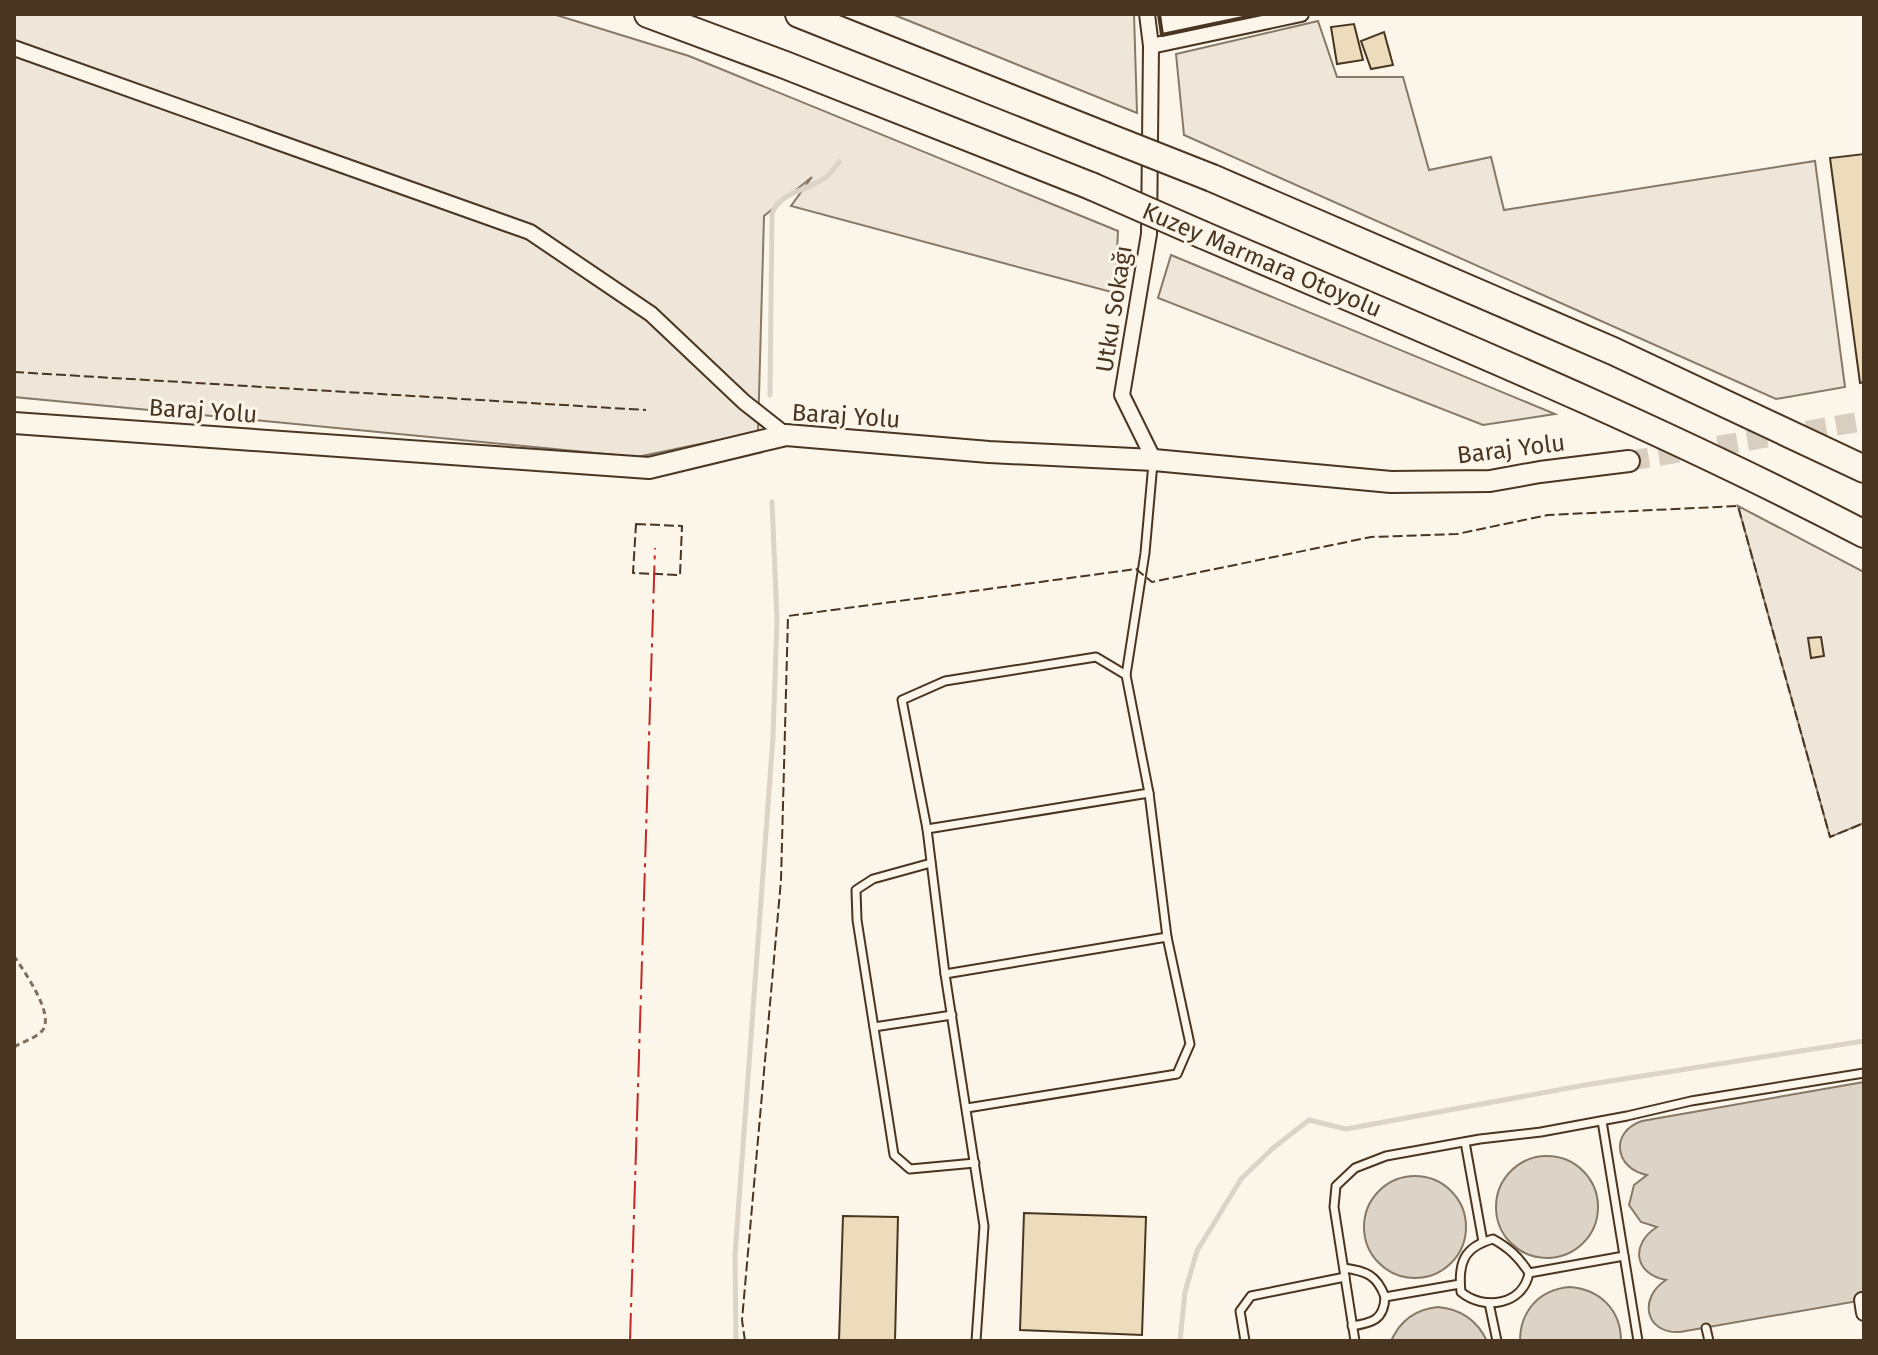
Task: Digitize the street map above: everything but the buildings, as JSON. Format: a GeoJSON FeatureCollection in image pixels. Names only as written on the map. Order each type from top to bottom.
{"type":"FeatureCollection","features":[{"type":"Feature","properties":{"kind":"highway","name":"Kuzey Marmara Otoyolu"},"geometry":{"type":"LineString","coordinates":[[648,14],[1091,186],[1530,375],[1774,487],[1864,534]]}},
{"type":"Feature","properties":{"kind":"highway"},"geometry":{"type":"LineString","coordinates":[[799,14],[1212,178],[1613,351],[1864,469]]}},
{"type":"Feature","properties":{"kind":"street","name":"Utku Sokağı"},"geometry":{"type":"LineString","coordinates":[[1147,14],[1151,46],[1149,234],[1122,395],[1154,460]]}},
{"type":"Feature","properties":{"kind":"street"},"geometry":{"type":"LineString","coordinates":[[1151,46],[1301,14]]}},
{"type":"Feature","properties":{"kind":"street"},"geometry":{"type":"LineString","coordinates":[[14,48],[530,232],[651,314],[744,402],[786,435]]}},
{"type":"Feature","properties":{"kind":"street","name":"Baraj Yolu"},"geometry":{"type":"LineString","coordinates":[[14,423],[649,468],[786,435],[989,452],[1154,460],[1391,482],[1490,481],[1629,461]]}},
{"type":"Feature","properties":{"kind":"lane"},"geometry":{"type":"LineString","coordinates":[[967,1108],[1177,1074],[1190,1044],[1167,937],[1149,793],[1126,675],[1145,553],[1154,460]]}},
{"type":"Feature","properties":{"kind":"lane"},"geometry":{"type":"LineString","coordinates":[[976,1341],[984,1226],[945,974],[927,829],[902,700],[945,681],[1096,657],[1126,675]]}},
{"type":"Feature","properties":{"kind":"lane"},"geometry":{"type":"LineString","coordinates":[[927,829],[1149,793]]}},
{"type":"Feature","properties":{"kind":"lane"},"geometry":{"type":"LineString","coordinates":[[931,863],[873,879],[856,890],[857,920],[894,1155],[910,1169],[975,1163]]}},
{"type":"Feature","properties":{"kind":"lane"},"geometry":{"type":"LineString","coordinates":[[945,974],[1167,937]]}},
{"type":"Feature","properties":{"kind":"lane"},"geometry":{"type":"LineString","coordinates":[[874,1027],[952,1015]]}},
{"type":"Feature","properties":{"kind":"lane"},"geometry":{"type":"LineString","coordinates":[[1355,1341],[1334,1207],[1336,1186],[1355,1168],[1386,1156],[1602,1121],[1691,1101],[1864,1073]]}},
{"type":"Feature","properties":{"kind":"lane"},"geometry":{"type":"LineString","coordinates":[[1602,1121],[1638,1341]]}},
{"type":"Feature","properties":{"kind":"lane"},"geometry":{"type":"LineString","coordinates":[[1465,1142],[1483,1242]]}},
{"type":"Feature","properties":{"kind":"lane"},"geometry":{"type":"LineString","coordinates":[[1493,1239],[1518,1256],[1529,1273],[1527,1285],[1519,1295],[1489,1303],[1471,1301],[1461,1292],[1459,1274],[1466,1254],[1477,1243],[1483,1242],[1493,1239]]}},
{"type":"Feature","properties":{"kind":"lane"},"geometry":{"type":"LineString","coordinates":[[1529,1273],[1624,1256]]}},
{"type":"Feature","properties":{"kind":"lane"},"geometry":{"type":"LineString","coordinates":[[1344,1268],[1371,1275],[1380,1284],[1385,1297],[1380,1318],[1352,1326]]}},
{"type":"Feature","properties":{"kind":"lane"},"geometry":{"type":"LineString","coordinates":[[1245,1341],[1240,1311],[1251,1296],[1345,1277]]}},
{"type":"Feature","properties":{"kind":"lane"},"geometry":{"type":"LineString","coordinates":[[1385,1297],[1460,1284]]}},
{"type":"Feature","properties":{"kind":"lane"},"geometry":{"type":"LineString","coordinates":[[1489,1303],[1497,1341]]}},
{"type":"Feature","properties":{"kind":"lane"},"geometry":{"type":"LineString","coordinates":[[1706,1328],[1709,1341]]}},
{"type":"Feature","properties":{"kind":"path"},"geometry":{"type":"LineString","coordinates":[[14,956],[41,1001],[46,1022],[42,1031],[14,1047]]}},
{"type":"Feature","properties":{"kind":"shaded area"},"geometry":{"type":"Polygon","coordinates":[[[14,14],[553,14],[689,56],[1118,231],[1115,293],[791,206],[812,177],[764,216],[758,432],[637,457],[14,397],[14,14]]]}},
{"type":"Feature","properties":{"kind":"shaded area"},"geometry":{"type":"Polygon","coordinates":[[[892,14],[1134,14],[1137,113],[892,14]]]}},
{"type":"Feature","properties":{"kind":"shaded area"},"geometry":{"type":"Polygon","coordinates":[[[1318,21],[1337,77],[1403,77],[1429,170],[1491,157],[1504,210],[1815,161],[1845,387],[1776,399],[1184,135],[1176,54],[1318,21]]]}},
{"type":"Feature","properties":{"kind":"shaded area"},"geometry":{"type":"Polygon","coordinates":[[[1171,255],[1555,414],[1483,425],[1158,298],[1171,255]]]}},
{"type":"Feature","properties":{"kind":"shaded area"},"geometry":{"type":"Polygon","coordinates":[[[1738,506],[1864,572],[1864,823],[1830,837],[1738,506]]]}},
{"type":"Feature","properties":{"kind":"shaded area"},"geometry":{"type":"Polygon","coordinates":[[[1864,1082],[1864,1300],[1680,1332],[1659,1327],[1649,1314],[1649,1305],[1657,1287],[1666,1280],[1647,1272],[1639,1258],[1643,1242],[1657,1227],[1641,1222],[1629,1205],[1634,1185],[1647,1175],[1628,1166],[1623,1158],[1620,1150],[1624,1133],[1642,1121],[1864,1082]]]}},
{"type":"Feature","properties":{"kind":"shaded area"},"geometry":{"type":"Polygon","coordinates":[[[1547,1156],[1566,1160],[1583,1171],[1594,1188],[1598,1207],[1594,1226],[1583,1243],[1566,1254],[1547,1258],[1528,1254],[1511,1243],[1500,1226],[1496,1207],[1500,1188],[1511,1171],[1528,1160],[1547,1156]]]}},
{"type":"Feature","properties":{"kind":"shaded area"},"geometry":{"type":"Polygon","coordinates":[[[1415,1176],[1434,1180],[1451,1191],[1462,1208],[1466,1227],[1462,1246],[1451,1263],[1434,1274],[1415,1278],[1396,1274],[1379,1263],[1368,1246],[1364,1227],[1368,1208],[1379,1191],[1396,1180],[1415,1176]]]}},
{"type":"Feature","properties":{"kind":"shaded area"},"geometry":{"type":"Polygon","coordinates":[[[1569,1287],[1590,1292],[1607,1303],[1617,1320],[1621,1341],[1520,1341],[1523,1320],[1533,1304],[1549,1292],[1569,1287]]]}},
{"type":"Feature","properties":{"kind":"shaded area"},"geometry":{"type":"Polygon","coordinates":[[[1438,1307],[1467,1317],[1487,1341],[1391,1341],[1410,1317],[1438,1307]]]}},
{"type":"Feature","properties":{"kind":"waterway"},"geometry":{"type":"LineString","coordinates":[[770,395],[772,214],[781,200],[819,182],[839,162]]}},
{"type":"Feature","properties":{"kind":"waterway"},"geometry":{"type":"LineString","coordinates":[[736,1341],[735,1255],[773,737],[777,619],[772,502]]}},
{"type":"Feature","properties":{"kind":"waterway"},"geometry":{"type":"LineString","coordinates":[[1180,1341],[1185,1292],[1197,1251],[1241,1179],[1309,1120],[1346,1129],[1585,1085],[1864,1041]]}},
{"type":"Feature","properties":{"kind":"tunnel"},"geometry":{"type":"LineString","coordinates":[[1629,461],[1864,421]]}},
{"type":"Feature","properties":{"kind":"fence"},"geometry":{"type":"LineString","coordinates":[[14,372],[646,410]]}},
{"type":"Feature","properties":{"kind":"fence"},"geometry":{"type":"LineString","coordinates":[[745,1341],[742,1320],[781,880],[788,616],[1136,569],[1152,582],[1371,537],[1457,534],[1548,515],[1738,506],[1830,837],[1864,823]]}},
{"type":"Feature","properties":{"kind":"fence"},"geometry":{"type":"LineString","coordinates":[[636,524],[682,526],[680,575],[633,573],[636,524]]}},
{"type":"Feature","properties":{"kind":"wall"},"geometry":{"type":"LineString","coordinates":[[1159,14],[1162,35],[1262,14]]}},
{"type":"Feature","properties":{"kind":"power"},"geometry":{"type":"LineString","coordinates":[[630,1341],[655,548]]}}]}
